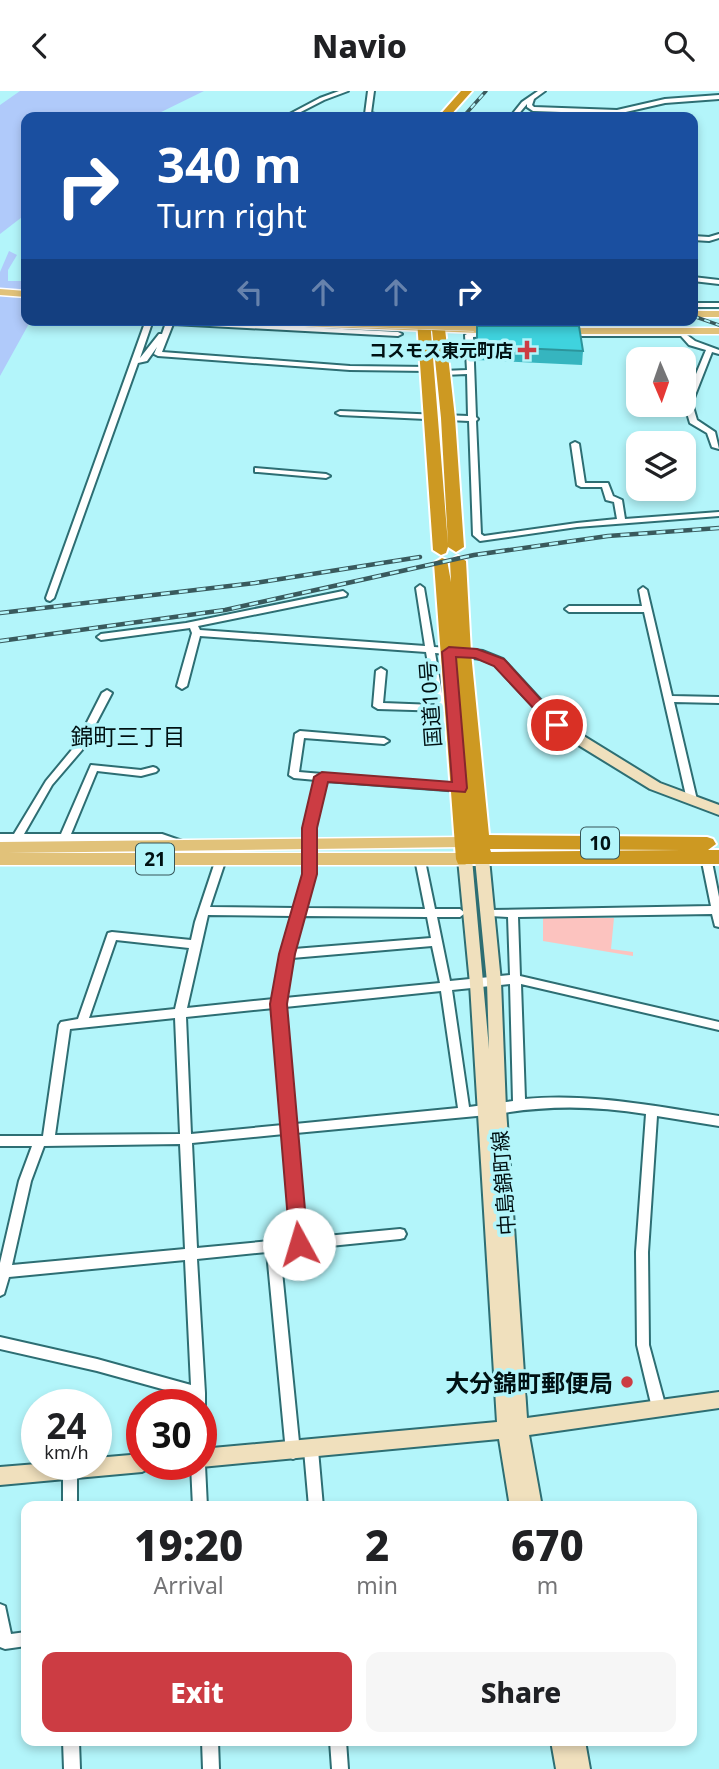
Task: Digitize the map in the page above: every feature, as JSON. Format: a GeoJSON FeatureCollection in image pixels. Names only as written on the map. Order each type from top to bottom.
{"type":"FeatureCollection","features":[{"type":"Feature","properties":{"kind":"highway"},"geometry":{"type":"LineString","coordinates":[[448,112],[467,91]]}},
{"type":"Feature","properties":{"kind":"highway","name":"国道10号"},"geometry":{"type":"LineString","coordinates":[[430,326],[435,371],[448,418],[449,556]]}},
{"type":"Feature","properties":{"kind":"highway","name":"国道10号"},"geometry":{"type":"LineString","coordinates":[[435,371],[430,418],[449,556],[473,850]]}},
{"type":"Feature","properties":{"kind":"highway","name":"国道10号"},"geometry":{"type":"LineString","coordinates":[[456,652],[447,708],[473,850]]}},
{"type":"Feature","properties":{"kind":"highway","name":"10"},"geometry":{"type":"LineString","coordinates":[[473,850],[715,853]]}},
{"type":"Feature","properties":{"kind":"main road"},"geometry":{"type":"LineString","coordinates":[[0,292],[21,294]]}},
{"type":"Feature","properties":{"kind":"main road"},"geometry":{"type":"LineString","coordinates":[[0,298],[21,300]]}},
{"type":"Feature","properties":{"kind":"main road"},"geometry":{"type":"LineString","coordinates":[[698,316],[719,314]]}},
{"type":"Feature","properties":{"kind":"main road"},"geometry":{"type":"LineString","coordinates":[[698,318],[719,322]]}},
{"type":"Feature","properties":{"kind":"main road"},"geometry":{"type":"LineString","coordinates":[[698,322],[719,322]]}},
{"type":"Feature","properties":{"kind":"main road"},"geometry":{"type":"LineString","coordinates":[[297,326],[333,329],[406,326]]}},
{"type":"Feature","properties":{"kind":"main road"},"geometry":{"type":"LineString","coordinates":[[456,326],[638,333],[719,331]]}},
{"type":"Feature","properties":{"kind":"main road","name":"21"},"geometry":{"type":"LineString","coordinates":[[0,848],[183,846],[420,859],[473,850]]}},
{"type":"Feature","properties":{"kind":"main road","name":"21"},"geometry":{"type":"LineString","coordinates":[[0,859],[221,859],[310,853],[473,850]]}},
{"type":"Feature","properties":{"kind":"street"},"geometry":{"type":"LineString","coordinates":[[297,112],[345,91]]}},
{"type":"Feature","properties":{"kind":"street"},"geometry":{"type":"LineString","coordinates":[[369,112],[371,91]]}},
{"type":"Feature","properties":{"kind":"street"},"geometry":{"type":"LineString","coordinates":[[518,112],[542,91]]}},
{"type":"Feature","properties":{"kind":"street"},"geometry":{"type":"LineString","coordinates":[[531,98],[529,106],[533,109],[617,112],[665,101],[719,97]]}},
{"type":"Feature","properties":{"kind":"street"},"geometry":{"type":"LineString","coordinates":[[698,238],[719,236]]}},
{"type":"Feature","properties":{"kind":"street"},"geometry":{"type":"LineString","coordinates":[[698,280],[719,282]]}},
{"type":"Feature","properties":{"kind":"street"},"geometry":{"type":"LineString","coordinates":[[698,305],[719,305]]}},
{"type":"Feature","properties":{"kind":"street"},"geometry":{"type":"LineString","coordinates":[[50,598],[148,326]]}},
{"type":"Feature","properties":{"kind":"street"},"geometry":{"type":"LineString","coordinates":[[169,326],[158,354],[350,368],[471,372]]}},
{"type":"Feature","properties":{"kind":"street"},"geometry":{"type":"LineString","coordinates":[[272,326],[398,334]]}},
{"type":"Feature","properties":{"kind":"street"},"geometry":{"type":"LineString","coordinates":[[134,362],[144,359],[167,333]]}},
{"type":"Feature","properties":{"kind":"street"},"geometry":{"type":"LineString","coordinates":[[496,334],[469,335],[477,535],[483,539],[621,521],[719,513]]}},
{"type":"Feature","properties":{"kind":"street"},"geometry":{"type":"LineString","coordinates":[[551,334],[683,334],[692,343],[719,352]]}},
{"type":"Feature","properties":{"kind":"street"},"geometry":{"type":"LineString","coordinates":[[710,349],[688,403],[693,421],[711,432],[715,445],[719,447]]}},
{"type":"Feature","properties":{"kind":"street"},"geometry":{"type":"LineString","coordinates":[[340,413],[474,419]]}},
{"type":"Feature","properties":{"kind":"street"},"geometry":{"type":"LineString","coordinates":[[575,444],[581,485],[606,485],[609,498],[618,500],[621,521]]}},
{"type":"Feature","properties":{"kind":"street"},"geometry":{"type":"LineString","coordinates":[[258,470],[326,476]]}},
{"type":"Feature","properties":{"kind":"street"},"geometry":{"type":"LineString","coordinates":[[381,671],[378,706],[447,708],[430,650],[420,588]]}},
{"type":"Feature","properties":{"kind":"street"},"geometry":{"type":"LineString","coordinates":[[643,590],[692,800]]}},
{"type":"Feature","properties":{"kind":"street"},"geometry":{"type":"LineString","coordinates":[[101,636],[194,629],[343,594]]}},
{"type":"Feature","properties":{"kind":"street"},"geometry":{"type":"LineString","coordinates":[[569,609],[647,609]]}},
{"type":"Feature","properties":{"kind":"street"},"geometry":{"type":"LineString","coordinates":[[194,629],[483,655],[499,662],[557,725],[655,786],[719,810]]}},
{"type":"Feature","properties":{"kind":"street"},"geometry":{"type":"LineString","coordinates":[[182,686],[194,629]]}},
{"type":"Feature","properties":{"kind":"street"},"geometry":{"type":"LineString","coordinates":[[18,838],[49,783],[79,748],[107,693]]}},
{"type":"Feature","properties":{"kind":"street"},"geometry":{"type":"LineString","coordinates":[[668,699],[719,700]]}},
{"type":"Feature","properties":{"kind":"street"},"geometry":{"type":"LineString","coordinates":[[384,741],[300,734],[294,775],[460,788]]}},
{"type":"Feature","properties":{"kind":"street"},"geometry":{"type":"LineString","coordinates":[[65,837],[94,767],[141,773],[153,770]]}},
{"type":"Feature","properties":{"kind":"street"},"geometry":{"type":"LineString","coordinates":[[299,1244],[279,1004],[287,954],[300,912],[310,853],[310,828],[322,777]]}},
{"type":"Feature","properties":{"kind":"street"},"geometry":{"type":"LineString","coordinates":[[0,838],[162,838],[183,846]]}},
{"type":"Feature","properties":{"kind":"street","name":"中島錦町線"},"geometry":{"type":"LineString","coordinates":[[473,850],[494,982],[491,1110]]}},
{"type":"Feature","properties":{"kind":"street","name":"中島錦町線"},"geometry":{"type":"LineString","coordinates":[[473,850],[477,984],[491,1110],[518,1501]]}},
{"type":"Feature","properties":{"kind":"street"},"geometry":{"type":"LineString","coordinates":[[715,853],[719,923]]}},
{"type":"Feature","properties":{"kind":"street"},"geometry":{"type":"LineString","coordinates":[[197,1389],[180,1013],[200,922],[221,859]]}},
{"type":"Feature","properties":{"kind":"street"},"geometry":{"type":"LineString","coordinates":[[420,859],[446,987],[464,1111]]}},
{"type":"Feature","properties":{"kind":"street"},"geometry":{"type":"LineString","coordinates":[[495,913],[718,909]]}},
{"type":"Feature","properties":{"kind":"street"},"geometry":{"type":"LineString","coordinates":[[205,911],[460,913]]}},
{"type":"Feature","properties":{"kind":"street"},"geometry":{"type":"LineString","coordinates":[[513,913],[519,1104]]}},
{"type":"Feature","properties":{"kind":"street"},"geometry":{"type":"LineString","coordinates":[[82,1023],[112,936],[195,945]]}},
{"type":"Feature","properties":{"kind":"street"},"geometry":{"type":"LineString","coordinates":[[287,954],[437,942]]}},
{"type":"Feature","properties":{"kind":"street"},"geometry":{"type":"LineString","coordinates":[[0,1290],[25,1181],[44,1141],[65,1025],[516,979],[719,1026]]}},
{"type":"Feature","properties":{"kind":"street"},"geometry":{"type":"LineString","coordinates":[[0,1141],[186,1139],[491,1110],[519,1104],[590,1101],[627,1104],[719,1121]]}},
{"type":"Feature","properties":{"kind":"street"},"geometry":{"type":"LineString","coordinates":[[652,1110],[642,1252],[643,1345],[659,1408]]}},
{"type":"Feature","properties":{"kind":"street"},"geometry":{"type":"LineString","coordinates":[[2,1272],[400,1234]]}},
{"type":"Feature","properties":{"kind":"street"},"geometry":{"type":"LineString","coordinates":[[273,1247],[302,1451],[314,1501]]}},
{"type":"Feature","properties":{"kind":"street"},"geometry":{"type":"LineString","coordinates":[[0,1343],[97,1365],[168,1389]]}},
{"type":"Feature","properties":{"kind":"street"},"geometry":{"type":"LineString","coordinates":[[217,1457],[302,1451],[512,1429],[719,1400]]}},
{"type":"Feature","properties":{"kind":"street","name":"中島錦町線"},"geometry":{"type":"LineString","coordinates":[[512,1429],[531,1501]]}},
{"type":"Feature","properties":{"kind":"street"},"geometry":{"type":"LineString","coordinates":[[0,1476],[21,1474]]}},
{"type":"Feature","properties":{"kind":"street"},"geometry":{"type":"LineString","coordinates":[[70,1480],[70,1501]]}},
{"type":"Feature","properties":{"kind":"street"},"geometry":{"type":"LineString","coordinates":[[199,1480],[200,1501]]}},
{"type":"Feature","properties":{"kind":"street"},"geometry":{"type":"LineString","coordinates":[[0,1611],[5,1642],[21,1640]]}},
{"type":"Feature","properties":{"kind":"street"},"geometry":{"type":"LineString","coordinates":[[71,1746],[72,1769]]}},
{"type":"Feature","properties":{"kind":"street"},"geometry":{"type":"LineString","coordinates":[[211,1746],[211,1769]]}},
{"type":"Feature","properties":{"kind":"street"},"geometry":{"type":"LineString","coordinates":[[339,1746],[341,1769]]}},
{"type":"Feature","properties":{"kind":"street"},"geometry":{"type":"LineString","coordinates":[[562,1746],[566,1769]]}},
{"type":"Feature","properties":{"kind":"street"},"geometry":{"type":"LineString","coordinates":[[576,1746],[580,1769]]}},
{"type":"Feature","properties":{"kind":"shaded area"},"geometry":{"type":"Polygon","coordinates":[[[543,917],[614,918],[611,949],[633,952],[633,956],[543,941],[543,917]]]}},
{"type":"Feature","properties":{"kind":"water"},"geometry":{"type":"Polygon","coordinates":[[[20,91],[204,91],[161,112],[21,112],[21,218],[0,234],[0,105],[20,91]]]}},
{"type":"Feature","properties":{"kind":"water"},"geometry":{"type":"Polygon","coordinates":[[[9,251],[17,255],[8,270],[8,281],[21,281],[21,326],[28,326],[0,376],[0,272],[9,251]]]}},
{"type":"Feature","properties":{"kind":"building"},"geometry":{"type":"Polygon","coordinates":[[[477,326],[579,326],[583,351],[477,346],[477,326]]]}},
{"type":"Feature","properties":{"kind":"railway"},"geometry":{"type":"LineString","coordinates":[[467,112],[486,91]]}},
{"type":"Feature","properties":{"kind":"railway"},"geometry":{"type":"LineString","coordinates":[[698,318],[719,325]]}},
{"type":"Feature","properties":{"kind":"railway"},"geometry":{"type":"LineString","coordinates":[[0,641],[225,610],[474,555],[608,536],[719,528]]}},
{"type":"Feature","properties":{"kind":"railway"},"geometry":{"type":"LineString","coordinates":[[0,613],[255,583],[420,557]]}},
{"type":"Feature","properties":{"kind":"place","name":"コスモス東元町店"},"geometry":{"type":"Point","coordinates":[527,350]}},
{"type":"Feature","properties":{"kind":"place","name":"大分錦町郵便局"},"geometry":{"type":"Point","coordinates":[627,1382]}},
{"type":"Feature","properties":{"kind":"district","name":"錦町三丁目"},"geometry":{"type":"Point","coordinates":[128,736]}},
{"type":"Feature","properties":{"kind":"route"},"geometry":{"type":"LineString","coordinates":[[299,1244],[279,1004],[287,954],[310,874],[310,828],[322,777],[460,788],[449,652],[477,654],[499,662],[557,725]]}}]}
